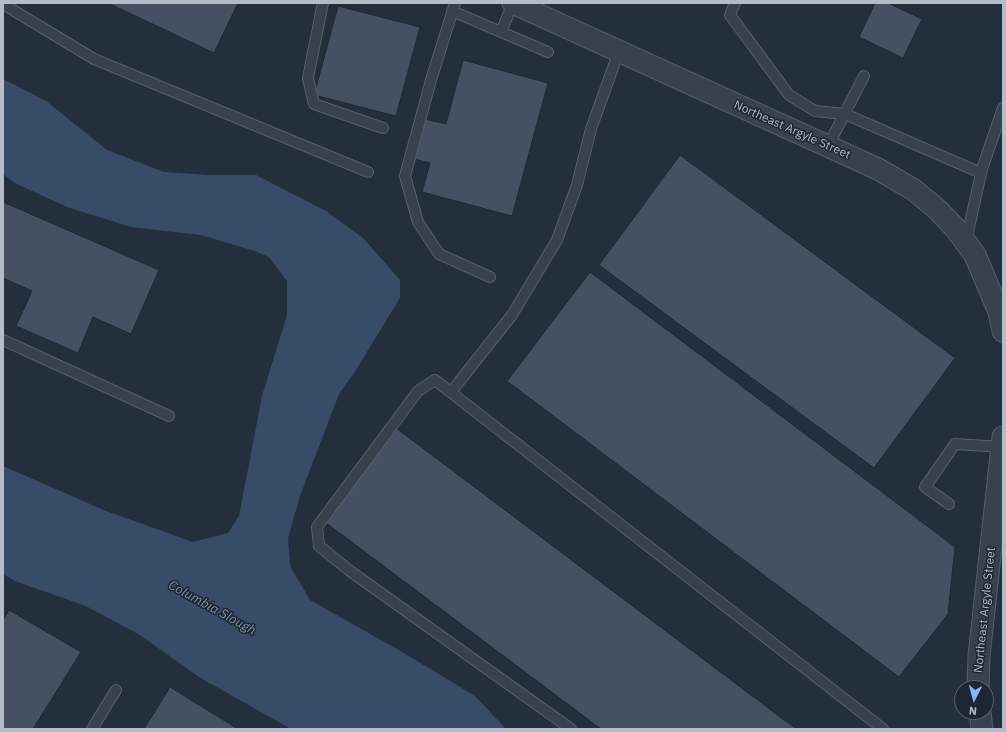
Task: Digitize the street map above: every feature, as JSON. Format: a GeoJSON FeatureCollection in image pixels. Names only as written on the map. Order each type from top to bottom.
{"type":"FeatureCollection","features":[{"type":"Feature","properties":{"kind":"street","name":"Northeast Argyle Street"},"geometry":{"type":"LineString","coordinates":[[513,3],[878,169],[914,190],[938,210],[975,255],[989,284],[1003,327]]}},
{"type":"Feature","properties":{"kind":"street","name":"Northeast Argyle Street"},"geometry":{"type":"LineString","coordinates":[[978,680],[978,656],[1002,442]]}},
{"type":"Feature","properties":{"kind":"lane"},"geometry":{"type":"LineString","coordinates":[[323,3],[308,78],[314,104],[383,128]]}},
{"type":"Feature","properties":{"kind":"lane"},"geometry":{"type":"LineString","coordinates":[[501,32],[513,3]]}},
{"type":"Feature","properties":{"kind":"lane"},"geometry":{"type":"LineString","coordinates":[[735,3],[730,15],[789,95],[815,111],[845,114],[981,173]]}},
{"type":"Feature","properties":{"kind":"lane"},"geometry":{"type":"LineString","coordinates":[[3,4],[94,59],[368,172]]}},
{"type":"Feature","properties":{"kind":"lane"},"geometry":{"type":"LineString","coordinates":[[490,277],[439,254],[418,222],[405,176],[431,80],[453,7],[501,32],[548,52]]}},
{"type":"Feature","properties":{"kind":"lane"},"geometry":{"type":"LineString","coordinates":[[451,392],[512,315],[557,240],[577,185],[591,128],[619,51]]}},
{"type":"Feature","properties":{"kind":"lane"},"geometry":{"type":"LineString","coordinates":[[828,146],[864,76]]}},
{"type":"Feature","properties":{"kind":"lane"},"geometry":{"type":"LineString","coordinates":[[966,243],[981,173],[1003,108]]}},
{"type":"Feature","properties":{"kind":"lane"},"geometry":{"type":"LineString","coordinates":[[3,340],[169,416]]}},
{"type":"Feature","properties":{"kind":"lane"},"geometry":{"type":"LineString","coordinates":[[571,729],[350,571],[319,546],[317,527],[418,391],[435,380],[883,729]]}},
{"type":"Feature","properties":{"kind":"lane"},"geometry":{"type":"LineString","coordinates":[[949,504],[925,487],[955,444],[1002,442]]}},
{"type":"Feature","properties":{"kind":"lane"},"geometry":{"type":"LineString","coordinates":[[92,729],[116,690]]}},
{"type":"Feature","properties":{"kind":"water","name":"Columbia Slough"},"geometry":{"type":"Polygon","coordinates":[[[3,79],[46,101],[107,150],[164,172],[209,175],[256,175],[326,211],[363,238],[400,280],[400,298],[354,373],[339,394],[300,496],[288,538],[290,566],[310,600],[402,652],[475,696],[506,729],[291,729],[199,677],[140,635],[86,606],[15,581],[3,574],[3,466],[106,511],[193,542],[228,533],[239,516],[262,396],[287,315],[287,281],[269,257],[255,251],[201,235],[131,227],[67,207],[17,184],[3,174],[3,79]]]}},
{"type":"Feature","properties":{"kind":"building"},"geometry":{"type":"Polygon","coordinates":[[[108,3],[238,3],[214,53],[108,3]]]}},
{"type":"Feature","properties":{"kind":"building"},"geometry":{"type":"Polygon","coordinates":[[[875,3],[888,3],[922,19],[903,58],[859,37],[875,3]]]}},
{"type":"Feature","properties":{"kind":"building"},"geometry":{"type":"Polygon","coordinates":[[[338,6],[420,27],[396,116],[314,95],[338,6]]]}},
{"type":"Feature","properties":{"kind":"building"},"geometry":{"type":"Polygon","coordinates":[[[463,60],[548,83],[512,216],[422,192],[430,163],[414,159],[425,119],[446,124],[463,60]]]}},
{"type":"Feature","properties":{"kind":"building"},"geometry":{"type":"Polygon","coordinates":[[[680,155],[955,358],[874,468],[599,265],[680,155]]]}},
{"type":"Feature","properties":{"kind":"building"},"geometry":{"type":"Polygon","coordinates":[[[3,202],[159,270],[131,334],[93,317],[78,353],[16,326],[32,291],[3,278],[3,202]]]}},
{"type":"Feature","properties":{"kind":"building"},"geometry":{"type":"Polygon","coordinates":[[[590,272],[955,547],[948,614],[899,677],[507,381],[590,272]]]}},
{"type":"Feature","properties":{"kind":"building"},"geometry":{"type":"Polygon","coordinates":[[[396,428],[796,729],[601,729],[325,522],[396,428]]]}},
{"type":"Feature","properties":{"kind":"building"},"geometry":{"type":"Polygon","coordinates":[[[9,610],[81,652],[33,729],[3,729],[3,620],[9,610]]]}},
{"type":"Feature","properties":{"kind":"building"},"geometry":{"type":"Polygon","coordinates":[[[170,687],[238,729],[144,729],[170,687]]]}}]}
